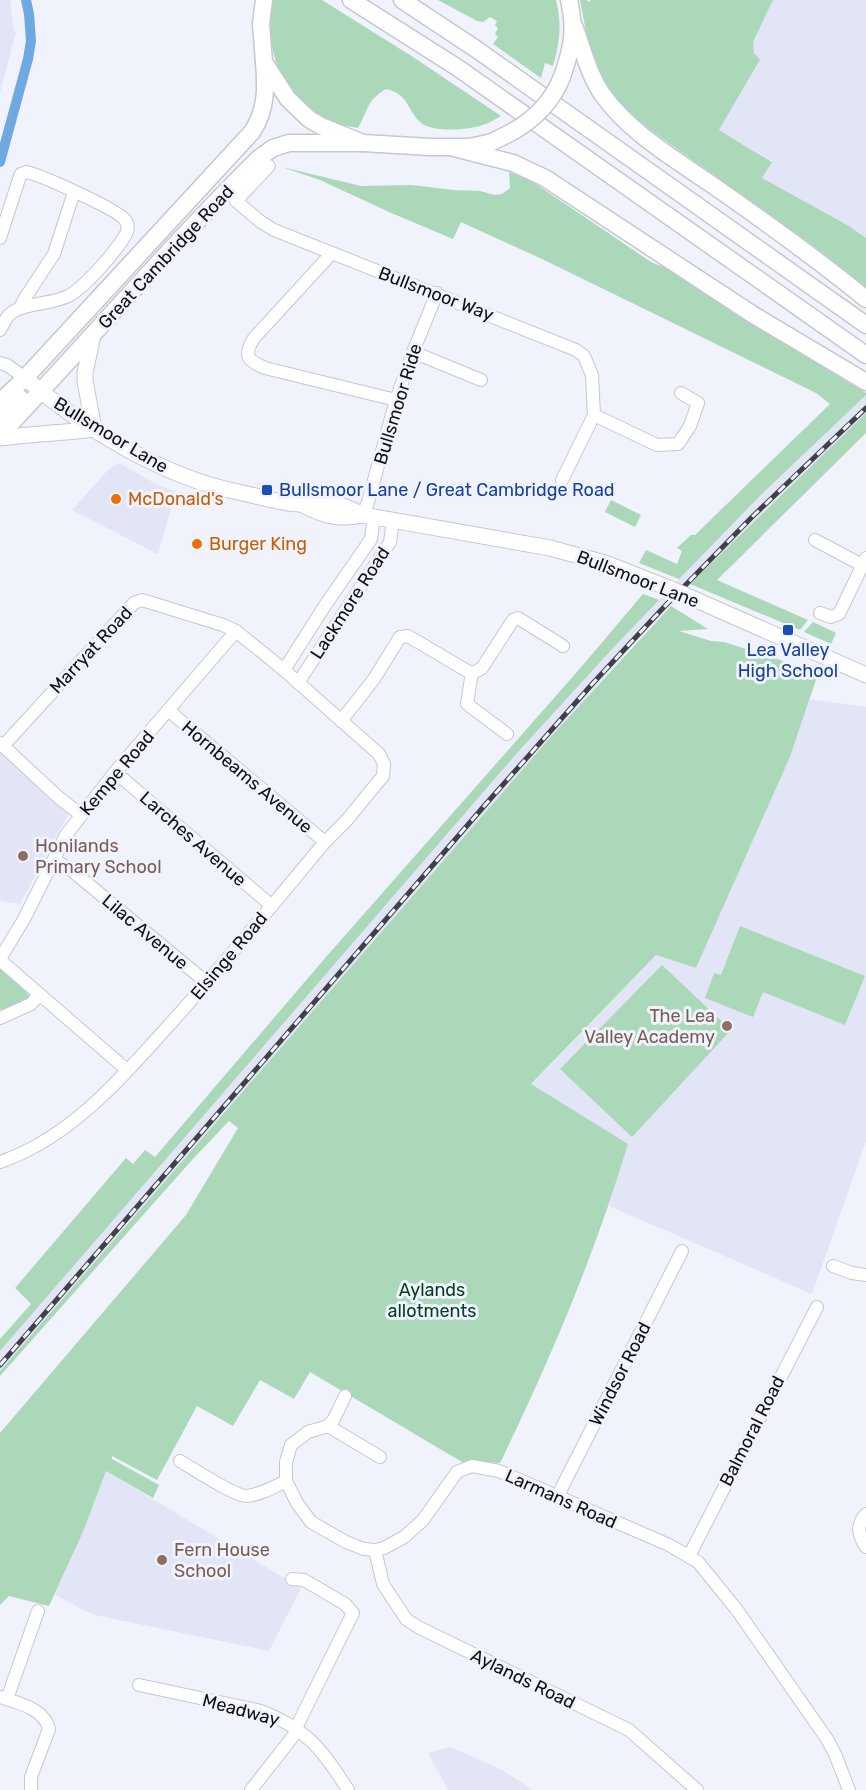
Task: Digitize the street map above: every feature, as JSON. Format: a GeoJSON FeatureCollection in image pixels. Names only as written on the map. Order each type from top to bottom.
{"type":"FeatureCollection","features":[{"type":"Feature","properties":{"kind":"highway"},"geometry":{"type":"LineString","coordinates":[[254,0],[261,24]]}},
{"type":"Feature","properties":{"kind":"highway"},"geometry":{"type":"LineString","coordinates":[[261,24],[264,0]]}},
{"type":"Feature","properties":{"kind":"highway"},"geometry":{"type":"LineString","coordinates":[[351,0],[467,74],[866,355]]}},
{"type":"Feature","properties":{"kind":"highway"},"geometry":{"type":"LineString","coordinates":[[402,0],[510,73],[866,325]]}},
{"type":"Feature","properties":{"kind":"highway"},"geometry":{"type":"LineString","coordinates":[[569,0],[574,26],[591,75],[612,106],[629,123],[670,155],[819,262],[866,299]]}},
{"type":"Feature","properties":{"kind":"highway","name":"Great Cambridge Road"},"geometry":{"type":"LineString","coordinates":[[0,402],[25,378],[252,132],[259,120],[265,101],[261,24]]}},
{"type":"Feature","properties":{"kind":"highway"},"geometry":{"type":"LineString","coordinates":[[454,148],[492,142],[528,123],[538,114],[555,93],[562,77],[574,26]]}},
{"type":"Feature","properties":{"kind":"highway"},"geometry":{"type":"LineString","coordinates":[[264,62],[288,99],[309,119],[333,132],[363,143]]}},
{"type":"Feature","properties":{"kind":"highway","name":"Great Cambridge Road"},"geometry":{"type":"LineString","coordinates":[[0,436],[250,166],[273,148],[297,141],[454,148]]}},
{"type":"Feature","properties":{"kind":"highway"},"geometry":{"type":"LineString","coordinates":[[454,148],[513,163],[545,178],[767,324],[866,382]]}},
{"type":"Feature","properties":{"kind":"highway"},"geometry":{"type":"LineString","coordinates":[[25,378],[43,373],[52,367],[102,315],[134,290]]}},
{"type":"Feature","properties":{"kind":"highway"},"geometry":{"type":"LineString","coordinates":[[0,417],[16,400],[41,392]]}},
{"type":"Feature","properties":{"kind":"main road"},"geometry":{"type":"LineString","coordinates":[[0,436],[94,429],[85,374],[93,335]]}},
{"type":"Feature","properties":{"kind":"main road","name":"Bullsmoor Lane"},"geometry":{"type":"LineString","coordinates":[[25,378],[57,405],[94,429],[152,462],[191,480],[235,492],[301,504],[322,502],[346,507],[369,516],[578,555],[666,587],[866,675]]}},
{"type":"Feature","properties":{"kind":"street","name":"Bullsmoor Way"},"geometry":{"type":"LineString","coordinates":[[268,166],[236,201],[274,230],[576,350],[584,356],[592,375],[594,415],[562,480]]}},
{"type":"Feature","properties":{"kind":"street"},"geometry":{"type":"LineString","coordinates":[[0,237],[21,174],[27,172],[107,207],[123,217],[128,226],[126,233],[105,260],[73,293],[57,301],[12,312],[0,330]]}},
{"type":"Feature","properties":{"kind":"street"},"geometry":{"type":"LineString","coordinates":[[22,308],[25,298],[54,254],[74,192]]}},
{"type":"Feature","properties":{"kind":"street"},"geometry":{"type":"LineString","coordinates":[[332,253],[254,338],[247,350],[248,356],[253,363],[265,368],[396,400]]}},
{"type":"Feature","properties":{"kind":"street","name":"Bullsmoor Ride"},"geometry":{"type":"LineString","coordinates":[[369,516],[368,502],[396,400],[412,352],[437,294]]}},
{"type":"Feature","properties":{"kind":"street"},"geometry":{"type":"LineString","coordinates":[[412,352],[481,380]]}},
{"type":"Feature","properties":{"kind":"street","name":"Bullsmoor Lane"},"geometry":{"type":"LineString","coordinates":[[0,363],[7,365],[25,378]]}},
{"type":"Feature","properties":{"kind":"street"},"geometry":{"type":"LineString","coordinates":[[594,415],[657,445],[678,444],[690,426],[698,403],[681,393]]}},
{"type":"Feature","properties":{"kind":"street","name":"Lackmore Road"},"geometry":{"type":"LineString","coordinates":[[284,670],[370,538],[369,516]]}},
{"type":"Feature","properties":{"kind":"street","name":"Lackmore Road"},"geometry":{"type":"LineString","coordinates":[[298,683],[390,542],[393,520]]}},
{"type":"Feature","properties":{"kind":"street"},"geometry":{"type":"LineString","coordinates":[[815,540],[865,560],[838,614],[831,617],[819,613]]}},
{"type":"Feature","properties":{"kind":"street","name":"Marryat Road"},"geometry":{"type":"LineString","coordinates":[[1,744],[134,603],[142,600],[236,631],[341,721]]}},
{"type":"Feature","properties":{"kind":"street"},"geometry":{"type":"LineString","coordinates":[[341,721],[374,679],[400,638],[408,636],[470,672],[482,668],[513,620],[518,618],[563,646]]}},
{"type":"Feature","properties":{"kind":"street","name":"Kempe Road"},"geometry":{"type":"LineString","coordinates":[[0,959],[24,919],[66,835],[115,772],[236,631]]}},
{"type":"Feature","properties":{"kind":"street"},"geometry":{"type":"LineString","coordinates":[[472,672],[467,704],[507,734]]}},
{"type":"Feature","properties":{"kind":"street","name":"Hornbeams Avenue"},"geometry":{"type":"LineString","coordinates":[[169,711],[325,842]]}},
{"type":"Feature","properties":{"kind":"street","name":"Elsinge Road"},"geometry":{"type":"LineString","coordinates":[[0,1162],[59,1132],[95,1104],[207,983],[383,776],[384,764],[379,754],[341,721]]}},
{"type":"Feature","properties":{"kind":"street"},"geometry":{"type":"LineString","coordinates":[[1,744],[81,815]]}},
{"type":"Feature","properties":{"kind":"street","name":"Larches Avenue"},"geometry":{"type":"LineString","coordinates":[[115,772],[272,906]]}},
{"type":"Feature","properties":{"kind":"street","name":"Lilac Avenue"},"geometry":{"type":"LineString","coordinates":[[54,860],[70,868],[207,983]]}},
{"type":"Feature","properties":{"kind":"street"},"geometry":{"type":"LineString","coordinates":[[0,959],[127,1070]]}},
{"type":"Feature","properties":{"kind":"street"},"geometry":{"type":"LineString","coordinates":[[0,1018],[31,1004],[39,994]]}},
{"type":"Feature","properties":{"kind":"street","name":"Windsor Road"},"geometry":{"type":"LineString","coordinates":[[557,1497],[682,1251]]}},
{"type":"Feature","properties":{"kind":"street"},"geometry":{"type":"LineString","coordinates":[[833,1266],[852,1273],[865,1272]]}},
{"type":"Feature","properties":{"kind":"street","name":"Balmoral Road"},"geometry":{"type":"LineString","coordinates":[[689,1556],[817,1306]]}},
{"type":"Feature","properties":{"kind":"street"},"geometry":{"type":"LineString","coordinates":[[345,1396],[328,1426],[308,1432],[291,1445],[286,1462],[286,1481],[297,1503],[311,1522],[346,1542],[364,1549],[375,1550]]}},
{"type":"Feature","properties":{"kind":"street"},"geometry":{"type":"LineString","coordinates":[[328,1426],[380,1457]]}},
{"type":"Feature","properties":{"kind":"street"},"geometry":{"type":"LineString","coordinates":[[180,1461],[245,1496],[271,1489],[286,1481]]}},
{"type":"Feature","properties":{"kind":"street","name":"Larmans Road"},"geometry":{"type":"LineString","coordinates":[[375,1550],[384,1548],[404,1537],[417,1526],[457,1472],[472,1466],[499,1471],[669,1545],[698,1562],[737,1611],[827,1739],[849,1790]]}},
{"type":"Feature","properties":{"kind":"street"},"geometry":{"type":"LineString","coordinates":[[866,1514],[858,1527],[861,1540],[866,1547]]}},
{"type":"Feature","properties":{"kind":"street","name":"Aylands Road"},"geometry":{"type":"LineString","coordinates":[[375,1550],[383,1584],[406,1619],[418,1628],[629,1730],[698,1790]]}},
{"type":"Feature","properties":{"kind":"street"},"geometry":{"type":"LineString","coordinates":[[251,1790],[297,1729],[353,1613],[345,1604],[303,1580],[292,1579]]}},
{"type":"Feature","properties":{"kind":"street"},"geometry":{"type":"LineString","coordinates":[[31,1790],[31,1777],[50,1729],[43,1716],[36,1711],[4,1698],[38,1611]]}},
{"type":"Feature","properties":{"kind":"street","name":"Meadway"},"geometry":{"type":"LineString","coordinates":[[139,1685],[261,1711],[278,1718],[310,1739],[327,1757],[348,1790]]}},
{"type":"Feature","properties":{"kind":"shaded area"},"geometry":{"type":"Polygon","coordinates":[[[0,0],[10,0],[16,32],[0,93],[0,0]]]}},
{"type":"Feature","properties":{"kind":"shaded area"},"geometry":{"type":"Polygon","coordinates":[[[773,0],[866,0],[866,238],[849,226],[761,178],[772,161],[719,130],[760,61],[754,53],[753,42],[773,0]]]}},
{"type":"Feature","properties":{"kind":"shaded area"},"geometry":{"type":"Polygon","coordinates":[[[866,395],[866,413],[747,528],[640,637],[0,1371],[0,1351],[518,752],[722,534],[866,395]]]}},
{"type":"Feature","properties":{"kind":"shaded area"},"geometry":{"type":"Polygon","coordinates":[[[119,463],[158,485],[176,492],[158,554],[72,510],[108,470],[119,463]]]}},
{"type":"Feature","properties":{"kind":"shaded area","name":"The Lea Valley Academy"},"geometry":{"type":"Polygon","coordinates":[[[810,699],[866,707],[866,1141],[812,1294],[609,1206],[628,1144],[531,1085],[656,955],[696,968],[790,757],[810,699]]]}},
{"type":"Feature","properties":{"kind":"shaded area","name":"Honilands Primary School"},"geometry":{"type":"Polygon","coordinates":[[[0,748],[70,811],[20,904],[0,901],[0,748]]]}},
{"type":"Feature","properties":{"kind":"shaded area","name":"Fern House School"},"geometry":{"type":"Polygon","coordinates":[[[106,1471],[301,1588],[269,1651],[95,1615],[55,1594],[83,1532],[106,1471]]]}},
{"type":"Feature","properties":{"kind":"shaded area"},"geometry":{"type":"Polygon","coordinates":[[[451,1747],[502,1770],[533,1790],[448,1790],[428,1753],[451,1747]]]}},
{"type":"Feature","properties":{"kind":"green space"},"geometry":{"type":"Polygon","coordinates":[[[272,0],[322,0],[501,116],[473,127],[452,130],[432,128],[419,121],[399,94],[386,89],[371,102],[358,128],[330,122],[313,113],[299,101],[280,72],[271,37],[272,0]]]}},
{"type":"Feature","properties":{"kind":"green space"},"geometry":{"type":"Polygon","coordinates":[[[438,0],[556,0],[559,33],[553,66],[545,63],[541,78],[493,44],[498,37],[495,34],[498,28],[495,25],[497,21],[490,17],[483,22],[477,21],[438,0]]]}},
{"type":"Feature","properties":{"kind":"green space"},"geometry":{"type":"Polygon","coordinates":[[[580,0],[588,2],[591,0],[773,0],[753,42],[754,53],[760,60],[719,130],[772,162],[762,178],[849,226],[866,238],[866,288],[812,245],[649,129],[615,97],[595,65],[580,0]]]}},
{"type":"Feature","properties":{"kind":"green space"},"geometry":{"type":"Polygon","coordinates":[[[282,167],[361,186],[412,185],[480,191],[495,195],[502,194],[510,188],[509,172],[530,180],[651,262],[680,274],[866,395],[761,495],[679,579],[639,563],[646,550],[677,564],[682,551],[677,548],[691,535],[695,535],[830,404],[816,393],[542,259],[461,222],[453,239],[320,180],[282,167]]]}},
{"type":"Feature","properties":{"kind":"green space"},"geometry":{"type":"Polygon","coordinates":[[[866,413],[866,433],[717,580],[808,620],[800,630],[690,584],[866,413]]]}},
{"type":"Feature","properties":{"kind":"green space"},"geometry":{"type":"Polygon","coordinates":[[[611,500],[641,515],[635,527],[605,512],[611,500]]]}},
{"type":"Feature","properties":{"kind":"green space"},"geometry":{"type":"Polygon","coordinates":[[[643,594],[659,600],[518,752],[0,1351],[0,1339],[31,1304],[15,1288],[126,1158],[133,1164],[145,1150],[155,1157],[643,594]]]}},
{"type":"Feature","properties":{"kind":"green space","name":"Aylands allotments"},"geometry":{"type":"Polygon","coordinates":[[[671,606],[708,629],[679,631],[711,641],[724,642],[818,674],[790,757],[696,968],[656,955],[531,1084],[628,1144],[601,1226],[570,1306],[500,1463],[462,1462],[310,1372],[294,1399],[260,1380],[233,1426],[197,1406],[157,1480],[112,1456],[112,1459],[159,1485],[153,1498],[106,1471],[83,1532],[49,1606],[9,1596],[0,1605],[0,1433],[186,1215],[238,1128],[229,1121],[0,1376],[0,1371],[556,731],[671,606]]]}},
{"type":"Feature","properties":{"kind":"green space"},"geometry":{"type":"Polygon","coordinates":[[[813,622],[836,633],[831,644],[804,632],[813,622]]]}},
{"type":"Feature","properties":{"kind":"green space"},"geometry":{"type":"Polygon","coordinates":[[[740,926],[865,976],[845,1025],[763,992],[753,1017],[705,998],[714,973],[721,975],[740,926]]]}},
{"type":"Feature","properties":{"kind":"green space"},"geometry":{"type":"Polygon","coordinates":[[[662,965],[731,1030],[632,1137],[560,1069],[662,965]]]}},
{"type":"Feature","properties":{"kind":"green space"},"geometry":{"type":"Polygon","coordinates":[[[0,969],[3,969],[29,995],[27,1001],[8,1011],[0,1009],[0,969]]]}},
{"type":"Feature","properties":{"kind":"waterway"},"geometry":{"type":"LineString","coordinates":[[0,162],[31,41],[26,0]]}},
{"type":"Feature","properties":{"kind":"railway"},"geometry":{"type":"LineString","coordinates":[[0,1365],[594,682],[753,516],[866,408]]}},
{"type":"Feature","properties":{"kind":"place","name":"Bullsmoor Lane / Great Cambridge Road"},"geometry":{"type":"Point","coordinates":[267,490]}},
{"type":"Feature","properties":{"kind":"place","name":"McDonald's"},"geometry":{"type":"Point","coordinates":[116,499]}},
{"type":"Feature","properties":{"kind":"place","name":"Burger King"},"geometry":{"type":"Point","coordinates":[197,544]}},
{"type":"Feature","properties":{"kind":"place","name":"Lea Valley High School"},"geometry":{"type":"Point","coordinates":[788,630]}},
{"type":"Feature","properties":{"kind":"place","name":"Honilands Primary School"},"geometry":{"type":"Point","coordinates":[23,856]}},
{"type":"Feature","properties":{"kind":"place","name":"The Lea Valley Academy"},"geometry":{"type":"Point","coordinates":[727,1026]}},
{"type":"Feature","properties":{"kind":"place","name":"Fern House School"},"geometry":{"type":"Point","coordinates":[162,1560]}}]}
